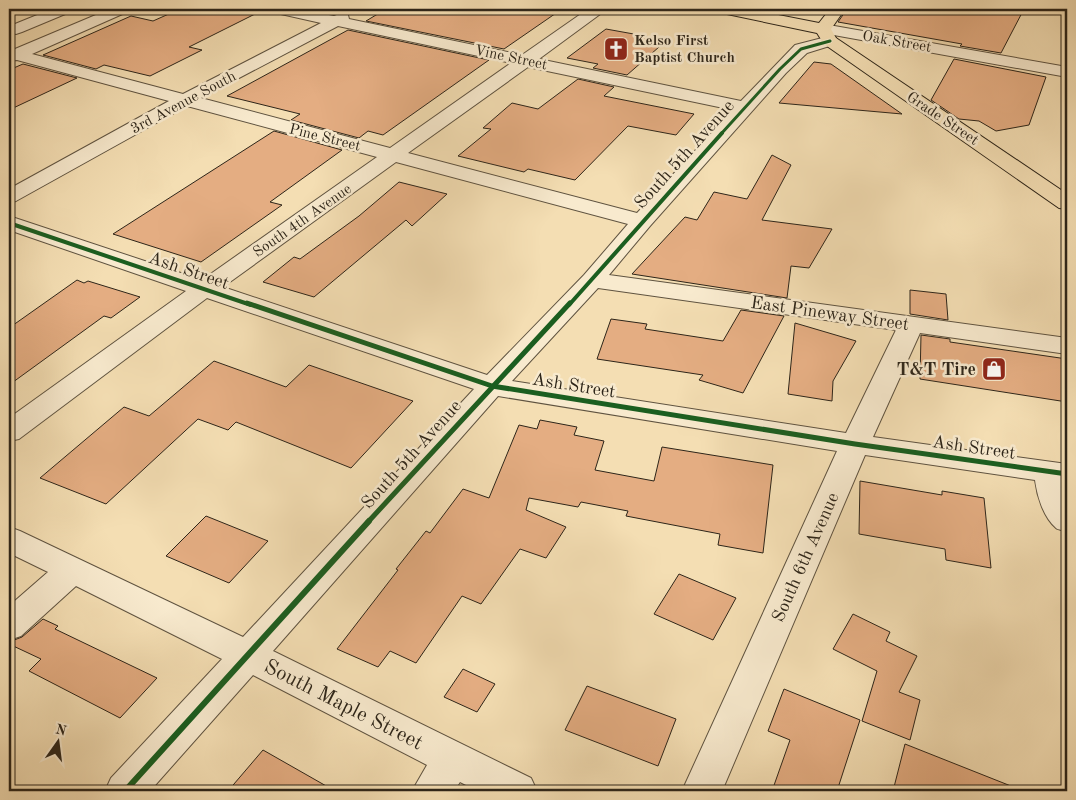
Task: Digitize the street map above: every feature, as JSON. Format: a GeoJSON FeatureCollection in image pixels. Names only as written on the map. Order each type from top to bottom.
{"type":"FeatureCollection","features":[{"type":"Feature","properties":{"kind":"main road","name":"Oak Street"},"geometry":{"type":"LineString","coordinates":[[727,9],[827,35]]}},
{"type":"Feature","properties":{"kind":"main road"},"geometry":{"type":"LineString","coordinates":[[827,35],[838,9]]}},
{"type":"Feature","properties":{"kind":"main road","name":"Grade Street"},"geometry":{"type":"LineString","coordinates":[[827,35],[1067,203]]}},
{"type":"Feature","properties":{"kind":"street"},"geometry":{"type":"LineString","coordinates":[[20,9],[48,16]]}},
{"type":"Feature","properties":{"kind":"street"},"geometry":{"type":"LineString","coordinates":[[9,27],[16,29],[65,9]]}},
{"type":"Feature","properties":{"kind":"street"},"geometry":{"type":"LineString","coordinates":[[11,55],[122,9]]}},
{"type":"Feature","properties":{"kind":"street","name":"Vine Street"},"geometry":{"type":"LineString","coordinates":[[277,9],[745,107]]}},
{"type":"Feature","properties":{"kind":"street","name":"3rd Avenue South"},"geometry":{"type":"LineString","coordinates":[[9,197],[184,100],[358,9]]}},
{"type":"Feature","properties":{"kind":"street","name":"South 4th Avenue"},"geometry":{"type":"LineString","coordinates":[[9,432],[204,290],[598,9]]}},
{"type":"Feature","properties":{"kind":"street","name":"Oak Street"},"geometry":{"type":"LineString","coordinates":[[827,35],[1067,72]]}},
{"type":"Feature","properties":{"kind":"street","name":"South 5th Avenue"},"geometry":{"type":"LineString","coordinates":[[125,791],[492,386],[592,280],[642,221],[780,69],[801,49],[827,35]]}},
{"type":"Feature","properties":{"kind":"street","name":"Pine Street"},"geometry":{"type":"LineString","coordinates":[[11,55],[394,154],[642,221]]}},
{"type":"Feature","properties":{"kind":"street","name":"Ash Street"},"geometry":{"type":"LineString","coordinates":[[9,224],[492,386],[855,444],[1057,472]]}},
{"type":"Feature","properties":{"kind":"street","name":"East Pineway Street"},"geometry":{"type":"LineString","coordinates":[[592,280],[1067,346]]}},
{"type":"Feature","properties":{"kind":"street","name":"South 6th Avenue"},"geometry":{"type":"LineString","coordinates":[[702,791],[855,444],[910,325]]}},
{"type":"Feature","properties":{"kind":"street"},"geometry":{"type":"LineString","coordinates":[[1057,472],[1053,500],[1067,520]]}},
{"type":"Feature","properties":{"kind":"street","name":"South Maple Street"},"geometry":{"type":"LineString","coordinates":[[9,539],[247,655],[516,791]]}},
{"type":"Feature","properties":{"kind":"street"},"geometry":{"type":"LineString","coordinates":[[9,626],[72,570]]}},
{"type":"Feature","properties":{"kind":"street"},"geometry":{"type":"LineString","coordinates":[[432,791],[453,759]]}},
{"type":"Feature","properties":{"kind":"building"},"geometry":{"type":"Polygon","coordinates":[[[180,9],[265,9],[189,47],[202,50],[150,76],[104,65],[96,69],[43,55],[131,16],[153,21],[180,9]]]}},
{"type":"Feature","properties":{"kind":"building"},"geometry":{"type":"Polygon","coordinates":[[[386,9],[562,9],[504,49],[366,21],[386,9]]]}},
{"type":"Feature","properties":{"kind":"building"},"geometry":{"type":"Polygon","coordinates":[[[847,9],[1024,9],[1001,53],[960,46],[962,44],[838,22],[847,9]]]}},
{"type":"Feature","properties":{"kind":"building","name":"Kelso First Baptist Church"},"geometry":{"type":"Polygon","coordinates":[[[606,29],[667,40],[627,75],[593,68],[598,64],[567,58],[606,29]]]}},
{"type":"Feature","properties":{"kind":"building"},"geometry":{"type":"Polygon","coordinates":[[[348,30],[489,60],[383,135],[368,131],[359,138],[291,120],[300,114],[227,96],[348,30]]]}},
{"type":"Feature","properties":{"kind":"building"},"geometry":{"type":"Polygon","coordinates":[[[954,59],[1046,77],[1029,125],[996,131],[979,121],[959,119],[931,100],[954,59]]]}},
{"type":"Feature","properties":{"kind":"building"},"geometry":{"type":"Polygon","coordinates":[[[814,62],[831,64],[902,114],[779,103],[814,62]]]}},
{"type":"Feature","properties":{"kind":"building"},"geometry":{"type":"Polygon","coordinates":[[[23,64],[77,78],[9,110],[9,70],[23,64]]]}},
{"type":"Feature","properties":{"kind":"building"},"geometry":{"type":"Polygon","coordinates":[[[578,79],[614,87],[604,96],[694,114],[676,135],[628,126],[575,180],[528,169],[524,172],[458,156],[491,129],[483,128],[512,103],[538,109],[578,79]]]}},
{"type":"Feature","properties":{"kind":"building"},"geometry":{"type":"Polygon","coordinates":[[[274,131],[342,150],[270,202],[282,205],[201,262],[113,234],[274,131]]]}},
{"type":"Feature","properties":{"kind":"building"},"geometry":{"type":"Polygon","coordinates":[[[772,155],[791,165],[762,220],[832,229],[809,268],[791,266],[787,298],[632,274],[685,217],[697,220],[714,192],[747,199],[772,155]]]}},
{"type":"Feature","properties":{"kind":"building"},"geometry":{"type":"Polygon","coordinates":[[[399,182],[447,194],[412,226],[406,220],[314,297],[263,282],[294,257],[300,259],[359,216],[399,182]]]}},
{"type":"Feature","properties":{"kind":"building"},"geometry":{"type":"Polygon","coordinates":[[[77,280],[84,283],[88,281],[140,297],[111,318],[104,316],[9,385],[9,328],[77,280]]]}},
{"type":"Feature","properties":{"kind":"building"},"geometry":{"type":"Polygon","coordinates":[[[910,290],[946,294],[948,320],[910,314],[910,290]]]}},
{"type":"Feature","properties":{"kind":"building"},"geometry":{"type":"Polygon","coordinates":[[[741,310],[784,316],[743,393],[699,380],[703,375],[597,359],[611,319],[647,324],[645,329],[723,341],[741,310]]]}},
{"type":"Feature","properties":{"kind":"building"},"geometry":{"type":"Polygon","coordinates":[[[795,323],[856,341],[833,381],[832,401],[788,394],[795,323]]]}},
{"type":"Feature","properties":{"kind":"building","name":"T&T Tire"},"geometry":{"type":"Polygon","coordinates":[[[921,335],[950,339],[950,342],[1067,359],[1067,402],[920,379],[921,335]]]}},
{"type":"Feature","properties":{"kind":"building"},"geometry":{"type":"Polygon","coordinates":[[[214,361],[286,387],[309,365],[413,401],[351,468],[236,422],[228,430],[198,419],[106,504],[40,478],[124,407],[149,416],[214,361]]]}},
{"type":"Feature","properties":{"kind":"building"},"geometry":{"type":"Polygon","coordinates":[[[540,420],[577,427],[574,435],[604,441],[595,470],[654,481],[662,447],[773,465],[763,553],[718,545],[720,534],[626,516],[628,511],[581,502],[578,507],[529,498],[526,510],[566,527],[546,558],[520,549],[481,604],[462,596],[416,663],[390,651],[378,667],[337,649],[398,570],[396,569],[426,531],[430,533],[463,489],[489,498],[519,425],[537,429],[540,420]]]}},
{"type":"Feature","properties":{"kind":"building"},"geometry":{"type":"Polygon","coordinates":[[[860,481],[942,495],[942,491],[984,498],[991,568],[946,560],[945,549],[859,534],[860,481]]]}},
{"type":"Feature","properties":{"kind":"building"},"geometry":{"type":"Polygon","coordinates":[[[206,516],[268,541],[229,583],[166,556],[206,516]]]}},
{"type":"Feature","properties":{"kind":"building"},"geometry":{"type":"Polygon","coordinates":[[[679,574],[736,598],[713,640],[654,614],[679,574]]]}},
{"type":"Feature","properties":{"kind":"building"},"geometry":{"type":"Polygon","coordinates":[[[853,614],[890,632],[886,641],[917,656],[899,692],[920,700],[910,740],[862,721],[877,671],[833,649],[853,614]]]}},
{"type":"Feature","properties":{"kind":"building"},"geometry":{"type":"Polygon","coordinates":[[[43,619],[58,626],[55,629],[157,678],[120,718],[29,671],[41,659],[9,644],[9,642],[22,637],[43,619]]]}},
{"type":"Feature","properties":{"kind":"building"},"geometry":{"type":"Polygon","coordinates":[[[463,669],[495,684],[477,712],[444,697],[463,669]]]}},
{"type":"Feature","properties":{"kind":"building"},"geometry":{"type":"Polygon","coordinates":[[[587,686],[676,719],[658,766],[565,730],[587,686]]]}},
{"type":"Feature","properties":{"kind":"building"},"geometry":{"type":"Polygon","coordinates":[[[784,689],[860,720],[837,791],[772,791],[790,740],[768,731],[784,689]]]}},
{"type":"Feature","properties":{"kind":"building"},"geometry":{"type":"Polygon","coordinates":[[[905,744],[1021,790],[1021,791],[893,791],[905,744]]]}},
{"type":"Feature","properties":{"kind":"building"},"geometry":{"type":"Polygon","coordinates":[[[263,750],[335,791],[228,791],[263,750]]]}},
{"type":"Feature","properties":{"kind":"cycle path"},"geometry":{"type":"LineString","coordinates":[[125,791],[492,386],[592,280],[642,221],[780,69],[801,49],[830,41]]}},
{"type":"Feature","properties":{"kind":"cycle path"},"geometry":{"type":"LineString","coordinates":[[9,223],[492,386],[855,444],[1067,474]]}},
{"type":"Feature","properties":{"kind":"place","name":"Kelso First Baptist Church"},"geometry":{"type":"Point","coordinates":[616,49]}},
{"type":"Feature","properties":{"kind":"place","name":"T&T Tire"},"geometry":{"type":"Point","coordinates":[994,369]}}]}
